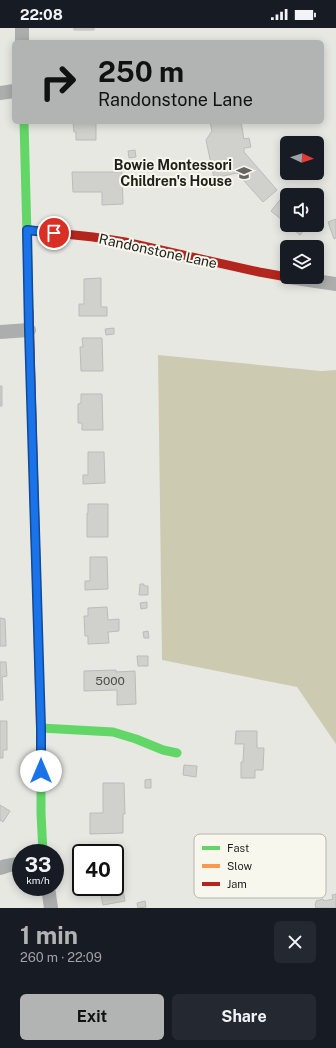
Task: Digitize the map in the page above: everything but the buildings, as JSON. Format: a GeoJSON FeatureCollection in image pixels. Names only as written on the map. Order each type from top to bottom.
{"type":"FeatureCollection","features":[{"type":"Feature","properties":{"kind":"street"},"geometry":{"type":"LineString","coordinates":[[22,28],[22,40]]}},
{"type":"Feature","properties":{"kind":"street"},"geometry":{"type":"LineString","coordinates":[[0,93],[12,91]]}},
{"type":"Feature","properties":{"kind":"street"},"geometry":{"type":"LineString","coordinates":[[24,124],[41,728],[43,844]]}},
{"type":"Feature","properties":{"kind":"street","name":"Randonstone Lane"},"geometry":{"type":"LineString","coordinates":[[27,230],[125,242],[280,276]]}},
{"type":"Feature","properties":{"kind":"street","name":"Randonstone Lane"},"geometry":{"type":"LineString","coordinates":[[324,282],[336,284]]}},
{"type":"Feature","properties":{"kind":"street"},"geometry":{"type":"LineString","coordinates":[[0,332],[29,330]]}},
{"type":"Feature","properties":{"kind":"street"},"geometry":{"type":"LineString","coordinates":[[41,728],[113,732],[136,739],[163,750],[177,753]]}},
{"type":"Feature","properties":{"kind":"street"},"geometry":{"type":"LineString","coordinates":[[0,868],[12,865]]}},
{"type":"Feature","properties":{"kind":"street"},"geometry":{"type":"LineString","coordinates":[[49,896],[51,908]]}},
{"type":"Feature","properties":{"kind":"green space"},"geometry":{"type":"Polygon","coordinates":[[[158,355],[321,371],[336,370],[336,744],[297,687],[162,660],[158,355]]]}},
{"type":"Feature","properties":{"kind":"traffic: fast"},"geometry":{"type":"LineString","coordinates":[[24,124],[29,311]]}},
{"type":"Feature","properties":{"kind":"traffic: fast"},"geometry":{"type":"LineString","coordinates":[[41,728],[113,732],[136,739],[163,750],[177,753]]}},
{"type":"Feature","properties":{"kind":"traffic: fast"},"geometry":{"type":"LineString","coordinates":[[41,742],[43,844]]}},
{"type":"Feature","properties":{"kind":"traffic: slow"},"geometry":{"type":"LineString","coordinates":[[36,564],[41,742]]}},
{"type":"Feature","properties":{"kind":"traffic: jam"},"geometry":{"type":"LineString","coordinates":[[27,230],[125,242],[280,276]]}},
{"type":"Feature","properties":{"kind":"traffic: jam"},"geometry":{"type":"LineString","coordinates":[[29,311],[36,564]]}},
{"type":"Feature","properties":{"kind":"place","name":"Bowie Montessori Children's House"},"geometry":{"type":"Point","coordinates":[244,173]}},
{"type":"Feature","properties":{"kind":"route"},"geometry":{"type":"LineString","coordinates":[[41,771],[27,230],[54,233]]}}]}
